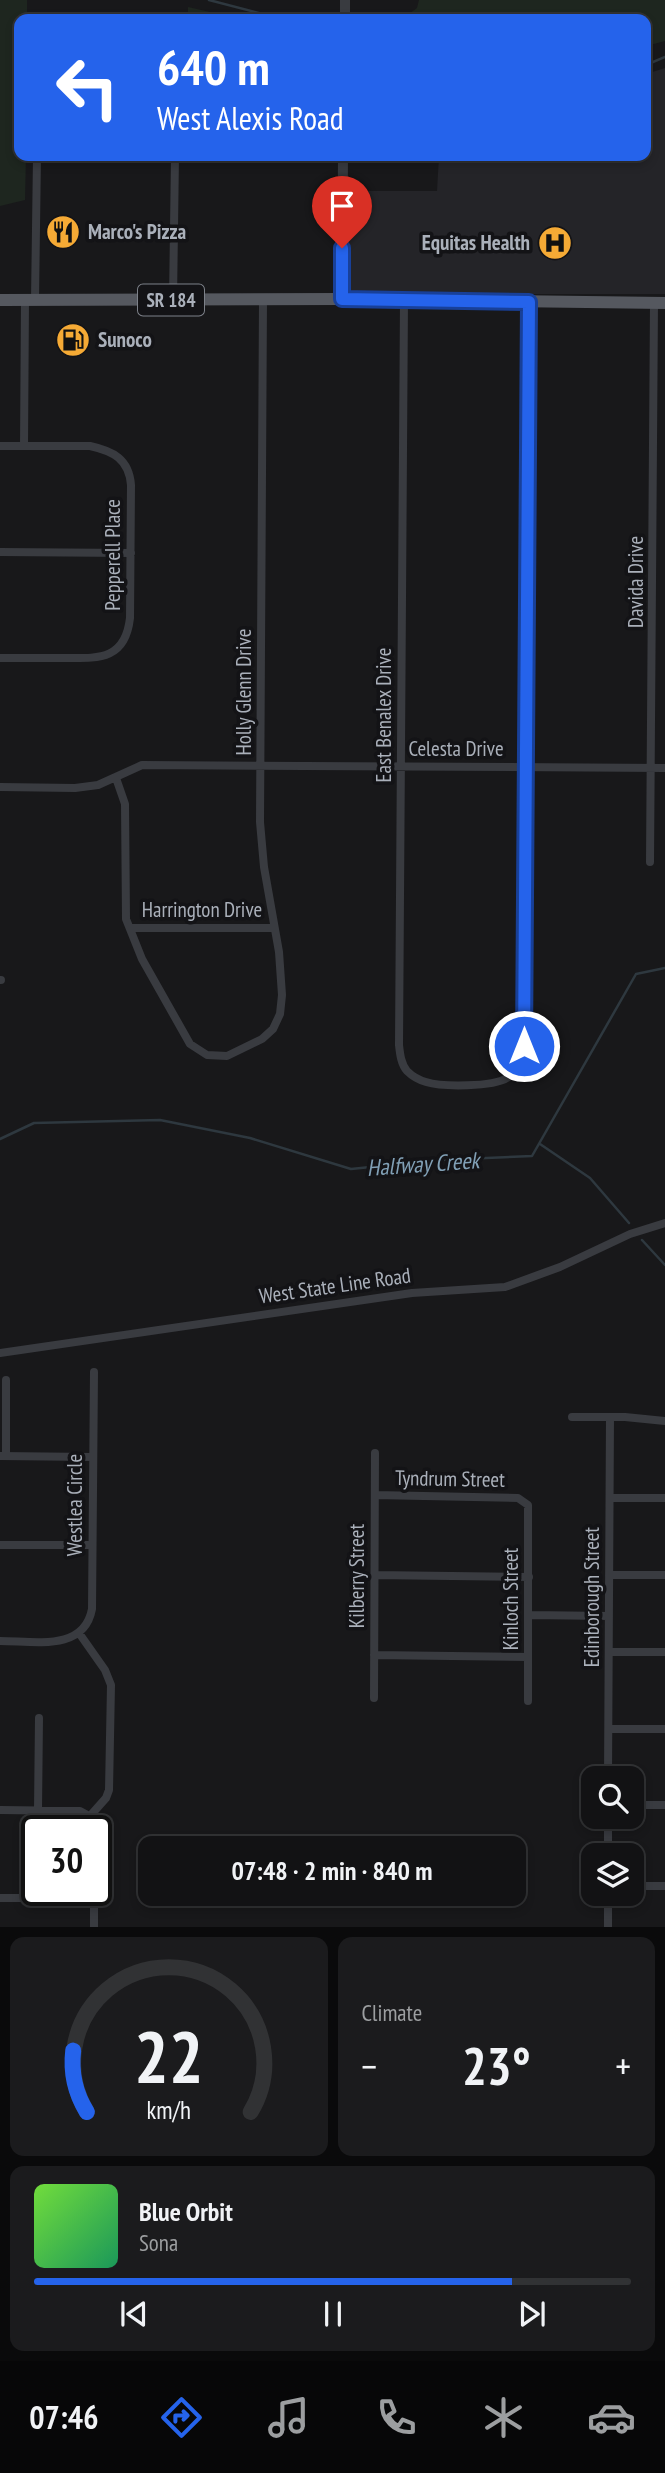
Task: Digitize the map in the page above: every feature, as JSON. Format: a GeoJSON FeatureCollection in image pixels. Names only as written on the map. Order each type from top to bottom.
{"type":"FeatureCollection","features":[{"type":"Feature","properties":{"kind":"main road","name":"SR 184"},"geometry":{"type":"LineString","coordinates":[[0,300],[342,299],[660,303]]}},
{"type":"Feature","properties":{"kind":"street"},"geometry":{"type":"LineString","coordinates":[[0,446],[24,446],[37,161]]}},
{"type":"Feature","properties":{"kind":"street"},"geometry":{"type":"LineString","coordinates":[[173,300],[175,161]]}},
{"type":"Feature","properties":{"kind":"street"},"geometry":{"type":"LineString","coordinates":[[342,299],[343,161]]}},
{"type":"Feature","properties":{"kind":"street","name":"Holly Glenn Drive"},"geometry":{"type":"LineString","coordinates":[[130,928],[142,959],[190,1044],[207,1055],[227,1056],[262,1039],[273,1029],[280,1014],[282,995],[261,842],[263,299]]}},
{"type":"Feature","properties":{"kind":"street","name":"East Benalex Drive"},"geometry":{"type":"LineString","coordinates":[[404,300],[400,1055],[402,1065],[423,1081],[462,1084],[498,1083],[514,1073],[523,1057],[529,302]]}},
{"type":"Feature","properties":{"kind":"street","name":"Davida Drive"},"geometry":{"type":"LineString","coordinates":[[650,862],[660,303]]}},
{"type":"Feature","properties":{"kind":"street","name":"Pepperell Place"},"geometry":{"type":"LineString","coordinates":[[0,658],[99,658],[113,652],[126,639],[129,630],[130,476],[119,455],[90,446],[24,446]]}},
{"type":"Feature","properties":{"kind":"street"},"geometry":{"type":"LineString","coordinates":[[0,552],[131,553]]}},
{"type":"Feature","properties":{"kind":"street","name":"Celesta Drive"},"geometry":{"type":"LineString","coordinates":[[0,787],[75,788],[98,785],[142,765],[665,768]]}},
{"type":"Feature","properties":{"kind":"street"},"geometry":{"type":"LineString","coordinates":[[116,778],[125,804],[125,906],[130,928]]}},
{"type":"Feature","properties":{"kind":"street","name":"Harrington Drive"},"geometry":{"type":"LineString","coordinates":[[130,928],[274,928]]}},
{"type":"Feature","properties":{"kind":"street","name":"West State Line Road"},"geometry":{"type":"LineString","coordinates":[[0,1353],[386,1296],[505,1287],[560,1267],[630,1234],[665,1223]]}},
{"type":"Feature","properties":{"kind":"street","name":"Westlea Circle"},"geometry":{"type":"LineString","coordinates":[[79,1633],[86,1627],[92,1609],[94,1372]]}},
{"type":"Feature","properties":{"kind":"street"},"geometry":{"type":"LineString","coordinates":[[6,1380],[3,1456],[93,1457]]}},
{"type":"Feature","properties":{"kind":"street"},"geometry":{"type":"LineString","coordinates":[[572,1417],[665,1421]]}},
{"type":"Feature","properties":{"kind":"street","name":"Edinborough Street"},"geometry":{"type":"LineString","coordinates":[[608,1766],[610,1417]]}},
{"type":"Feature","properties":{"kind":"street","name":"Kilberry Street"},"geometry":{"type":"LineString","coordinates":[[374,1699],[375,1453]]}},
{"type":"Feature","properties":{"kind":"street","name":"Tyndrum Street"},"geometry":{"type":"LineString","coordinates":[[375,1495],[511,1497],[524,1500]]}},
{"type":"Feature","properties":{"kind":"street"},"geometry":{"type":"LineString","coordinates":[[610,1498],[665,1499]]}},
{"type":"Feature","properties":{"kind":"street","name":"Kinloch Street"},"geometry":{"type":"LineString","coordinates":[[524,1500],[529,1512],[528,1700]]}},
{"type":"Feature","properties":{"kind":"street"},"geometry":{"type":"LineString","coordinates":[[0,1545],[92,1545]]}},
{"type":"Feature","properties":{"kind":"street"},"geometry":{"type":"LineString","coordinates":[[374,1575],[529,1577]]}},
{"type":"Feature","properties":{"kind":"street"},"geometry":{"type":"LineString","coordinates":[[609,1575],[665,1575]]}},
{"type":"Feature","properties":{"kind":"street"},"geometry":{"type":"LineString","coordinates":[[529,1615],[609,1616]]}},
{"type":"Feature","properties":{"kind":"street"},"geometry":{"type":"LineString","coordinates":[[0,1641],[62,1640],[79,1633],[105,1670],[111,1685],[109,1790],[106,1798],[91,1815]]}},
{"type":"Feature","properties":{"kind":"street"},"geometry":{"type":"LineString","coordinates":[[609,1652],[665,1652]]}},
{"type":"Feature","properties":{"kind":"street"},"geometry":{"type":"LineString","coordinates":[[374,1655],[528,1657]]}},
{"type":"Feature","properties":{"kind":"street"},"geometry":{"type":"LineString","coordinates":[[38,1810],[39,1718]]}},
{"type":"Feature","properties":{"kind":"street"},"geometry":{"type":"LineString","coordinates":[[609,1728],[665,1729]]}},
{"type":"Feature","properties":{"kind":"street"},"geometry":{"type":"LineString","coordinates":[[644,1805],[665,1805]]}},
{"type":"Feature","properties":{"kind":"street"},"geometry":{"type":"LineString","coordinates":[[0,1810],[80,1811],[88,1815]]}},
{"type":"Feature","properties":{"kind":"street"},"geometry":{"type":"LineString","coordinates":[[644,1886],[665,1886]]}},
{"type":"Feature","properties":{"kind":"street"},"geometry":{"type":"LineString","coordinates":[[0,1898],[21,1897]]}},
{"type":"Feature","properties":{"kind":"street"},"geometry":{"type":"LineString","coordinates":[[94,1906],[94,1927]]}},
{"type":"Feature","properties":{"kind":"street"},"geometry":{"type":"LineString","coordinates":[[608,1906],[608,1927]]}},
{"type":"Feature","properties":{"kind":"shaded area"},"geometry":{"type":"Polygon","coordinates":[[[0,0],[27,0],[27,14],[14,14],[14,161],[26,161],[25,200],[0,206],[0,0]]]}},
{"type":"Feature","properties":{"kind":"shaded area"},"geometry":{"type":"Polygon","coordinates":[[[419,0],[665,0],[665,41],[651,45],[651,14],[409,14],[417,8],[419,0]]]}},
{"type":"Feature","properties":{"kind":"shaded area"},"geometry":{"type":"Polygon","coordinates":[[[188,7],[219,14],[188,14],[188,7]]]}},
{"type":"Feature","properties":{"kind":"shaded area"},"geometry":{"type":"Polygon","coordinates":[[[665,68],[665,294],[345,294],[349,191],[437,191],[439,161],[651,161],[651,72],[665,68]]]}},
{"type":"Feature","properties":{"kind":"waterway"},"geometry":{"type":"LineString","coordinates":[[209,0],[263,14]]}},
{"type":"Feature","properties":{"kind":"waterway"},"geometry":{"type":"LineString","coordinates":[[651,63],[665,57]]}},
{"type":"Feature","properties":{"kind":"waterway","name":"Halfway Creek"},"geometry":{"type":"LineString","coordinates":[[0,1139],[34,1123],[160,1120],[250,1138],[351,1169],[439,1160],[532,1156],[636,974],[665,968]]}},
{"type":"Feature","properties":{"kind":"waterway"},"geometry":{"type":"LineString","coordinates":[[540,1144],[590,1178],[629,1223]]}},
{"type":"Feature","properties":{"kind":"waterway"},"geometry":{"type":"LineString","coordinates":[[642,1240],[665,1265]]}},
{"type":"Feature","properties":{"kind":"place","name":"Marco's Pizza"},"geometry":{"type":"Point","coordinates":[63,232]}},
{"type":"Feature","properties":{"kind":"place","name":"Equitas Health"},"geometry":{"type":"Point","coordinates":[555,243]}},
{"type":"Feature","properties":{"kind":"place","name":"Sunoco"},"geometry":{"type":"Point","coordinates":[73,340]}},
{"type":"Feature","properties":{"kind":"route"},"geometry":{"type":"LineString","coordinates":[[342,248],[342,299],[529,302],[524,1046]]}}]}
